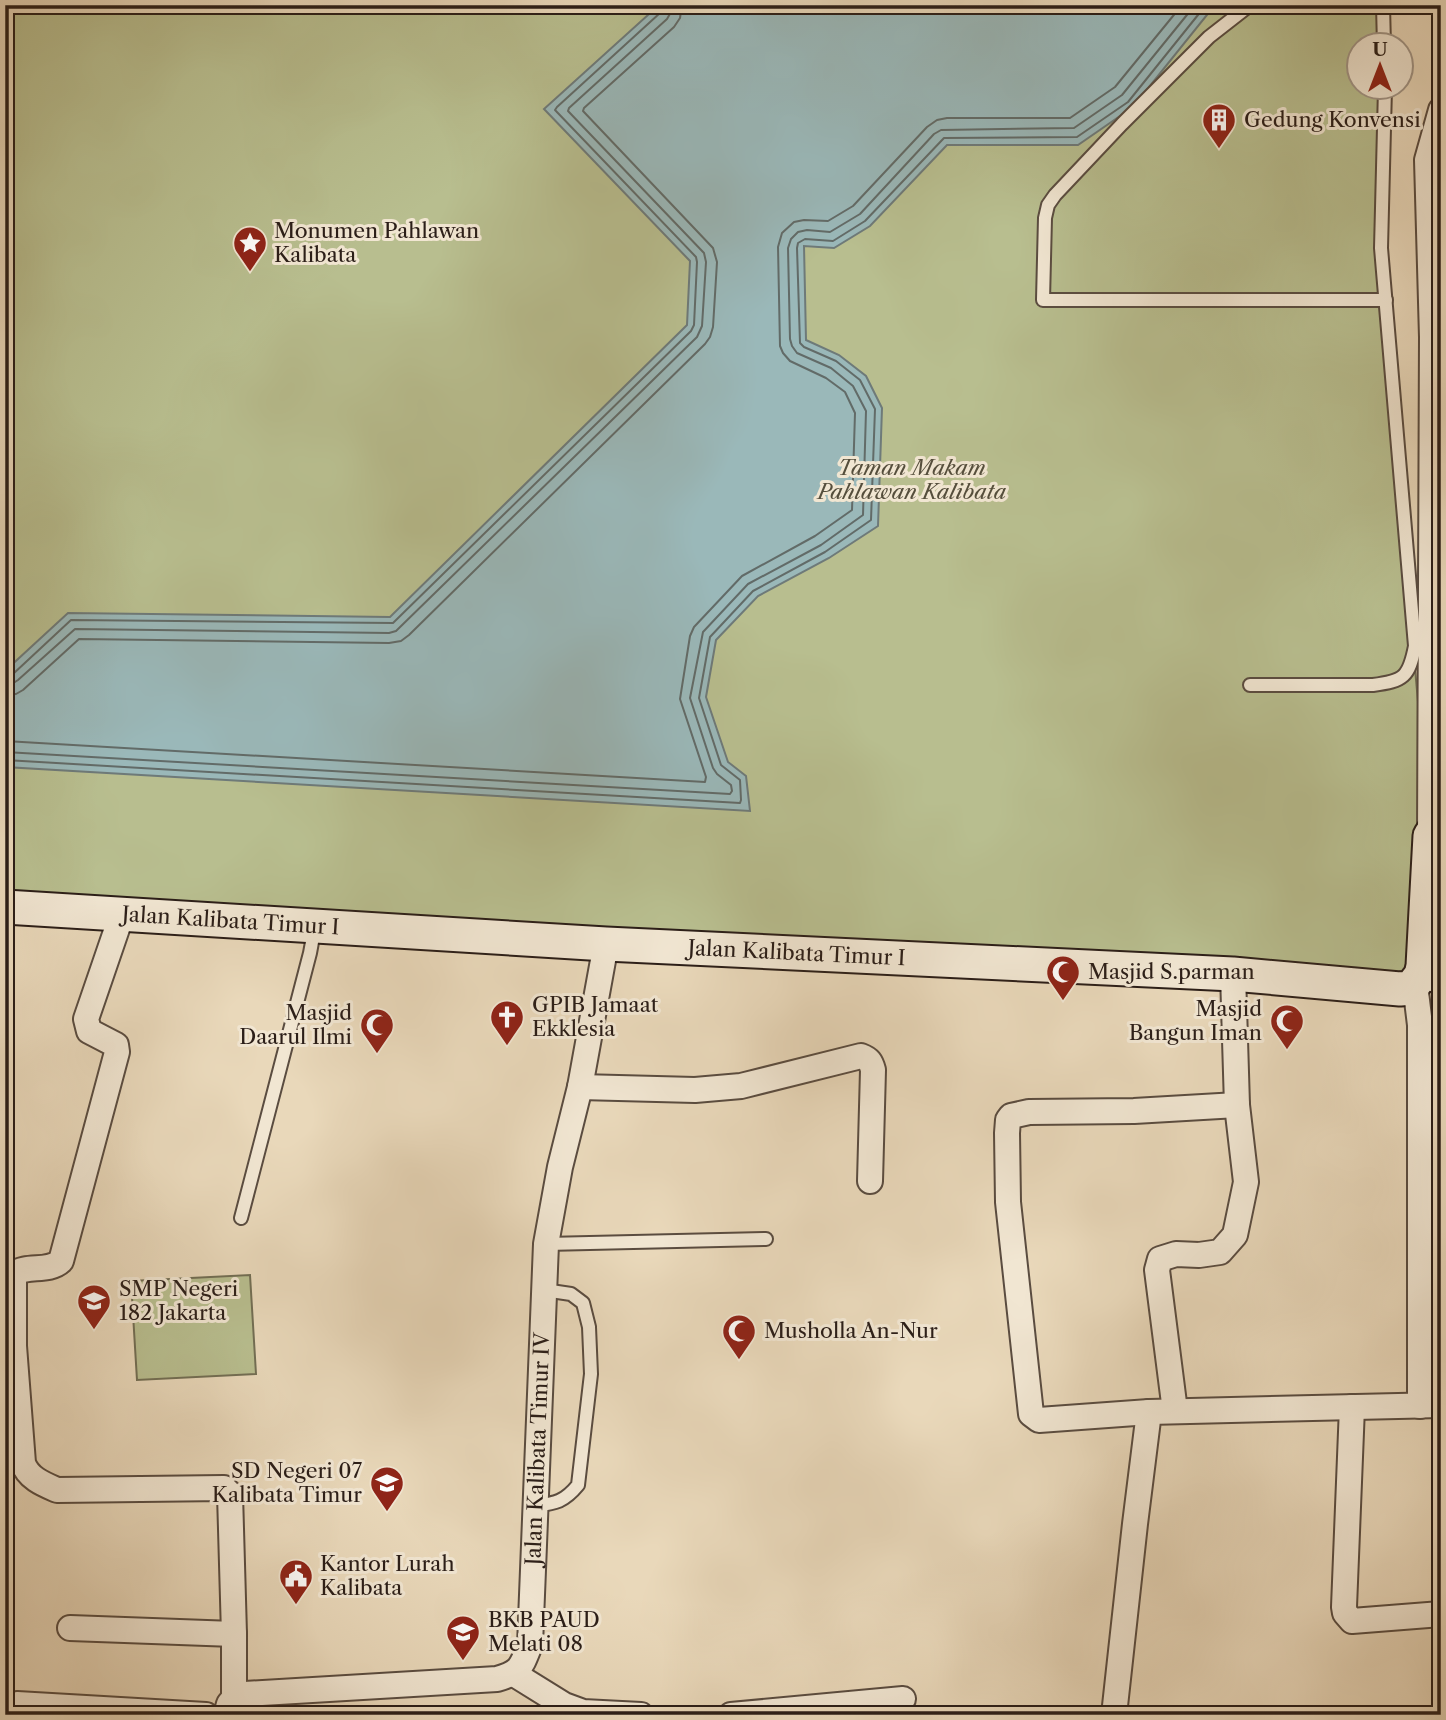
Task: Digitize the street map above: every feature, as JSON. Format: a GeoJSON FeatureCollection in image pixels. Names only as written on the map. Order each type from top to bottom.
{"type":"FeatureCollection","features":[{"type":"Feature","properties":{"kind":"street"},"geometry":{"type":"LineString","coordinates":[[1237,1105],[1134,1111],[1029,1112],[1011,1116],[1008,1120],[1008,1202],[1031,1415],[1039,1420],[1175,1411],[1430,1406],[1431,1261],[1420,1025],[1425,980],[1423,953],[1435,828],[1436,470],[1427,160],[1441,110]]}},
{"type":"Feature","properties":{"kind":"street","name":"Jalan Kalibata Timur I"},"geometry":{"type":"LineString","coordinates":[[5,907],[606,944],[1233,974],[1400,989],[1411,988],[1425,980]]}},
{"type":"Feature","properties":{"kind":"street"},"geometry":{"type":"LineString","coordinates":[[122,914],[86,1019],[89,1031],[116,1045],[117,1052],[61,1261],[52,1267],[20,1270],[14,1274],[14,1346],[23,1463],[26,1472],[42,1484],[57,1490],[224,1488],[229,1494],[233,1591],[234,1634],[230,1706]]}},
{"type":"Feature","properties":{"kind":"street","name":"Jalan Kalibata Timur IV"},"geometry":{"type":"LineString","coordinates":[[514,1674],[530,1645],[546,1244],[560,1167],[580,1087],[606,944]]}},
{"type":"Feature","properties":{"kind":"street"},"geometry":{"type":"LineString","coordinates":[[1175,1411],[1157,1270],[1160,1259],[1176,1254],[1220,1252],[1235,1235],[1246,1182],[1237,1105],[1233,974]]}},
{"type":"Feature","properties":{"kind":"street"},"geometry":{"type":"LineString","coordinates":[[580,1087],[695,1090],[741,1086],[861,1056],[867,1058],[873,1070],[870,1181]]}},
{"type":"Feature","properties":{"kind":"street"},"geometry":{"type":"LineString","coordinates":[[1352,1407],[1343,1607],[1345,1613],[1352,1620],[1441,1614]]}},
{"type":"Feature","properties":{"kind":"street"},"geometry":{"type":"LineString","coordinates":[[1114,1715],[1149,1412]]}},
{"type":"Feature","properties":{"kind":"street"},"geometry":{"type":"LineString","coordinates":[[70,1628],[234,1634]]}},
{"type":"Feature","properties":{"kind":"street"},"geometry":{"type":"LineString","coordinates":[[230,1706],[245,1695],[497,1679],[514,1674],[564,1705],[583,1712],[641,1715]]}},
{"type":"Feature","properties":{"kind":"street"},"geometry":{"type":"LineString","coordinates":[[731,1715],[903,1699]]}},
{"type":"Feature","properties":{"kind":"street"},"geometry":{"type":"LineString","coordinates":[[17,1704],[206,1715]]}},
{"type":"Feature","properties":{"kind":"lane"},"geometry":{"type":"LineString","coordinates":[[1250,5],[1200,47],[1122,124],[1048,205],[1045,218],[1044,300],[1386,300]]}},
{"type":"Feature","properties":{"kind":"lane"},"geometry":{"type":"LineString","coordinates":[[1383,5],[1384,32]]}},
{"type":"Feature","properties":{"kind":"lane"},"geometry":{"type":"LineString","coordinates":[[1250,685],[1391,683],[1402,678],[1411,665],[1415,646],[1381,248],[1385,102]]}},
{"type":"Feature","properties":{"kind":"lane"},"geometry":{"type":"LineString","coordinates":[[241,1218],[315,925]]}},
{"type":"Feature","properties":{"kind":"lane"},"geometry":{"type":"LineString","coordinates":[[546,1244],[766,1239]]}},
{"type":"Feature","properties":{"kind":"lane"},"geometry":{"type":"LineString","coordinates":[[535,1506],[553,1504],[567,1498],[578,1485],[591,1374],[589,1327],[583,1303],[571,1294],[544,1290]]}},
{"type":"Feature","properties":{"kind":"green space","name":"Taman Makam Pahlawan Kalibata"},"geometry":{"type":"Polygon","coordinates":[[[5,5],[1383,5],[1383,32],[1344,32],[1344,102],[1384,102],[1386,300],[1430,836],[1421,975],[5,906],[5,5]]]}},
{"type":"Feature","properties":{"kind":"green space"},"geometry":{"type":"Polygon","coordinates":[[[250,1275],[256,1374],[137,1380],[131,1281],[250,1275]]]}},
{"type":"Feature","properties":{"kind":"water"},"geometry":{"type":"Polygon","coordinates":[[[659,5],[1215,5],[1133,107],[1078,145],[947,145],[870,226],[834,248],[804,246],[806,340],[839,355],[866,376],[882,408],[878,526],[829,558],[758,596],[716,640],[706,697],[728,762],[746,776],[750,811],[5,767],[5,671],[68,613],[390,617],[687,325],[690,261],[544,109],[659,5]]]}},
{"type":"Feature","properties":{"kind":"place","name":"Gedung Konvensi"},"geometry":{"type":"Point","coordinates":[1219,150]}},
{"type":"Feature","properties":{"kind":"place","name":"Monumen Pahlawan Kalibata"},"geometry":{"type":"Point","coordinates":[250,273]}},
{"type":"Feature","properties":{"kind":"place","name":"Masjid S.parman"},"geometry":{"type":"Point","coordinates":[1063,1002]}},
{"type":"Feature","properties":{"kind":"place","name":"GPIB Jamaat Ekklesia"},"geometry":{"type":"Point","coordinates":[507,1047]}},
{"type":"Feature","properties":{"kind":"place","name":"Masjid Bangun Iman"},"geometry":{"type":"Point","coordinates":[1287,1051]}},
{"type":"Feature","properties":{"kind":"place","name":"Masjid Daarul Ilmi"},"geometry":{"type":"Point","coordinates":[377,1055]}},
{"type":"Feature","properties":{"kind":"place","name":"SMP Negeri 182 Jakarta"},"geometry":{"type":"Point","coordinates":[94,1331]}},
{"type":"Feature","properties":{"kind":"place","name":"Musholla An-Nur"},"geometry":{"type":"Point","coordinates":[739,1361]}},
{"type":"Feature","properties":{"kind":"place","name":"SD Negeri 07 Kalibata Timur"},"geometry":{"type":"Point","coordinates":[387,1513]}},
{"type":"Feature","properties":{"kind":"place","name":"Kantor Lurah Kalibata"},"geometry":{"type":"Point","coordinates":[296,1606]}},
{"type":"Feature","properties":{"kind":"place","name":"BKB PAUD Melati 08"},"geometry":{"type":"Point","coordinates":[463,1662]}}]}
